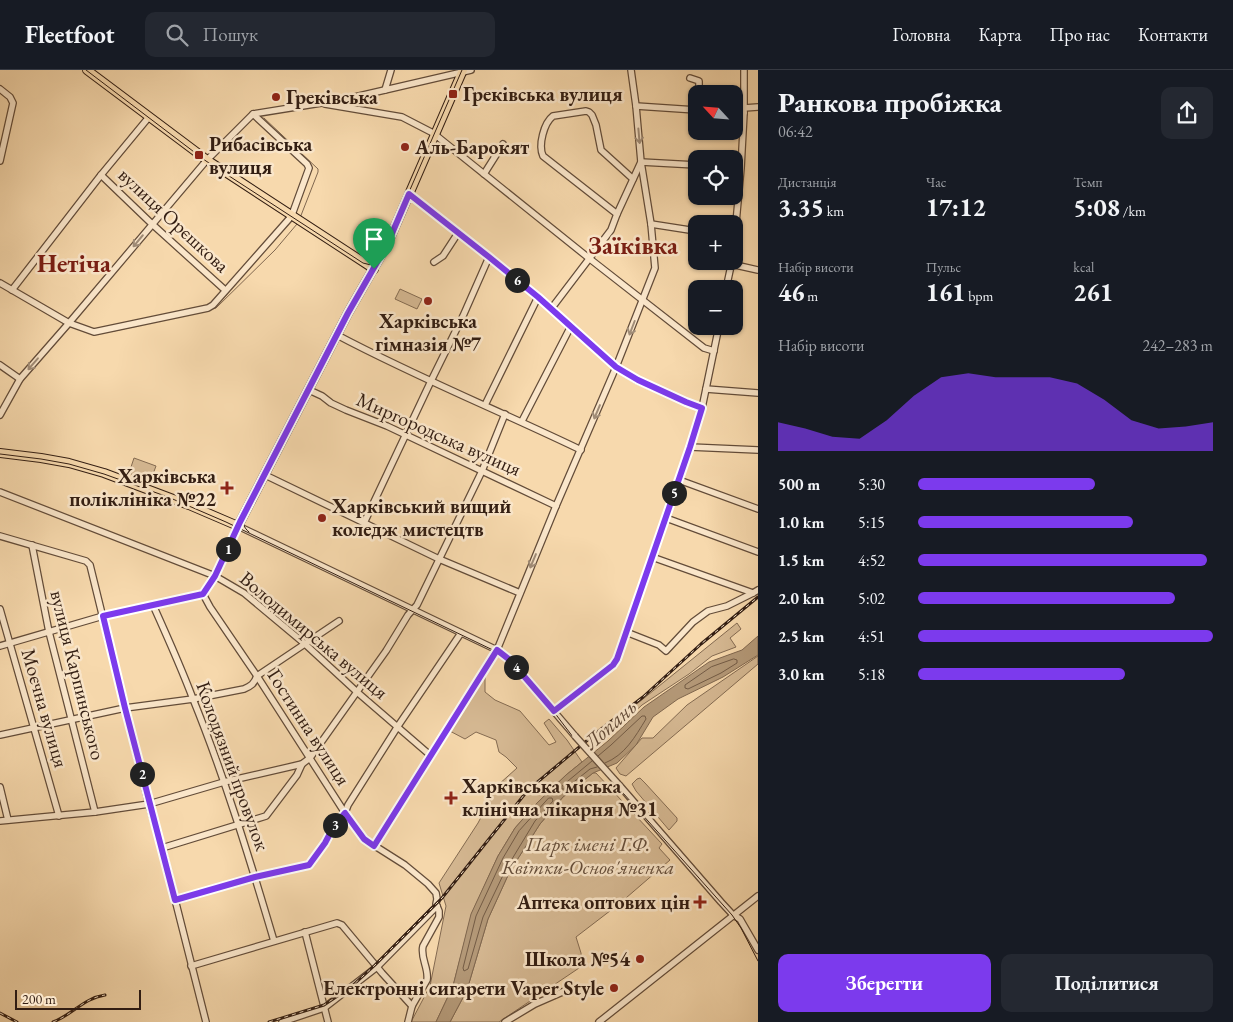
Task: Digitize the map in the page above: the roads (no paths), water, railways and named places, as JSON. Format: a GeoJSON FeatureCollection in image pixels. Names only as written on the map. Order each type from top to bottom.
{"type":"FeatureCollection","features":[{"type":"Feature","properties":{"kind":"main road"},"geometry":{"type":"LineString","coordinates":[[87,70],[205,162],[374,269]]}},
{"type":"Feature","properties":{"kind":"main road"},"geometry":{"type":"LineString","coordinates":[[0,453],[69,463],[96,471],[189,504],[238,526],[337,335],[387,245],[462,71]]}},
{"type":"Feature","properties":{"kind":"street"},"geometry":{"type":"LineString","coordinates":[[385,90],[391,70]]}},
{"type":"Feature","properties":{"kind":"street"},"geometry":{"type":"LineString","coordinates":[[0,415],[20,379],[205,162],[252,114],[346,99],[470,70]]}},
{"type":"Feature","properties":{"kind":"street"},"geometry":{"type":"LineString","coordinates":[[374,846],[497,650],[616,367],[655,268],[631,70]]}},
{"type":"Feature","properties":{"kind":"street"},"geometry":{"type":"LineString","coordinates":[[739,150],[744,110],[744,70]]}},
{"type":"Feature","properties":{"kind":"street"},"geometry":{"type":"LineString","coordinates":[[690,78],[699,81],[699,85]]}},
{"type":"Feature","properties":{"kind":"street"},"geometry":{"type":"LineString","coordinates":[[0,89],[10,97],[13,103],[0,162]]}},
{"type":"Feature","properties":{"kind":"street"},"geometry":{"type":"LineString","coordinates":[[321,103],[402,116],[435,134],[642,300],[704,348],[714,351]]}},
{"type":"Feature","properties":{"kind":"street"},"geometry":{"type":"LineString","coordinates":[[636,106],[688,109]]}},
{"type":"Feature","properties":{"kind":"street"},"geometry":{"type":"LineString","coordinates":[[744,110],[758,108]]}},
{"type":"Feature","properties":{"kind":"street"},"geometry":{"type":"LineString","coordinates":[[617,214],[542,156],[540,144],[549,119],[553,116],[586,111],[592,114],[601,150],[633,179]]}},
{"type":"Feature","properties":{"kind":"street"},"geometry":{"type":"LineString","coordinates":[[0,283],[69,323],[94,332],[208,308],[289,219],[309,168],[307,164],[252,114]]}},
{"type":"Feature","properties":{"kind":"street"},"geometry":{"type":"LineString","coordinates":[[12,290],[101,175],[149,118]]}},
{"type":"Feature","properties":{"kind":"street"},"geometry":{"type":"LineString","coordinates":[[484,174],[503,144]]}},
{"type":"Feature","properties":{"kind":"street"},"geometry":{"type":"LineString","coordinates":[[641,162],[688,165]]}},
{"type":"Feature","properties":{"kind":"street"},"geometry":{"type":"LineString","coordinates":[[551,309],[611,230],[641,162]]}},
{"type":"Feature","properties":{"kind":"street","name":"вулиця Орєшкова"},"geometry":{"type":"LineString","coordinates":[[101,175],[225,290]]}},
{"type":"Feature","properties":{"kind":"street"},"geometry":{"type":"LineString","coordinates":[[409,194],[538,297],[616,367],[638,380],[702,408]]}},
{"type":"Feature","properties":{"kind":"street"},"geometry":{"type":"LineString","coordinates":[[651,224],[688,230]]}},
{"type":"Feature","properties":{"kind":"street"},"geometry":{"type":"LineString","coordinates":[[434,262],[442,256],[458,233]]}},
{"type":"Feature","properties":{"kind":"street"},"geometry":{"type":"LineString","coordinates":[[364,523],[463,316],[489,257]]}},
{"type":"Feature","properties":{"kind":"street"},"geometry":{"type":"LineString","coordinates":[[743,266],[758,270]]}},
{"type":"Feature","properties":{"kind":"street"},"geometry":{"type":"LineString","coordinates":[[485,405],[538,297]]}},
{"type":"Feature","properties":{"kind":"street"},"geometry":{"type":"LineString","coordinates":[[522,422],[571,326]]}},
{"type":"Feature","properties":{"kind":"street"},"geometry":{"type":"LineString","coordinates":[[337,335],[431,381],[581,450]]}},
{"type":"Feature","properties":{"kind":"street"},"geometry":{"type":"LineString","coordinates":[[554,711],[613,665],[617,659],[702,408],[717,335]]}},
{"type":"Feature","properties":{"kind":"street"},"geometry":{"type":"LineString","coordinates":[[0,365],[20,379]]}},
{"type":"Feature","properties":{"kind":"street"},"geometry":{"type":"LineString","coordinates":[[706,389],[758,393]]}},
{"type":"Feature","properties":{"kind":"street","name":"Миргородська вулиця"},"geometry":{"type":"LineString","coordinates":[[309,390],[331,403],[387,426],[556,506]]}},
{"type":"Feature","properties":{"kind":"street"},"geometry":{"type":"LineString","coordinates":[[0,821],[96,812],[149,804],[224,782],[302,764],[310,758],[386,651],[402,623],[417,605],[482,471],[505,414]]}},
{"type":"Feature","properties":{"kind":"street"},"geometry":{"type":"LineString","coordinates":[[690,447],[758,450]]}},
{"type":"Feature","properties":{"kind":"street"},"geometry":{"type":"LineString","coordinates":[[265,475],[439,559],[520,592]]}},
{"type":"Feature","properties":{"kind":"street"},"geometry":{"type":"LineString","coordinates":[[679,480],[758,510]]}},
{"type":"Feature","properties":{"kind":"street","name":"Володимирська вулиця"},"geometry":{"type":"LineString","coordinates":[[0,492],[215,576],[244,592],[430,755]]}},
{"type":"Feature","properties":{"kind":"street"},"geometry":{"type":"LineString","coordinates":[[666,518],[758,552]]}},
{"type":"Feature","properties":{"kind":"street"},"geometry":{"type":"LineString","coordinates":[[0,646],[103,616],[203,594],[215,576],[238,526],[497,650],[510,660],[733,915],[740,920],[758,950]]}},
{"type":"Feature","properties":{"kind":"street"},"geometry":{"type":"LineString","coordinates":[[0,536],[86,561],[90,565],[149,804],[206,1022]]}},
{"type":"Feature","properties":{"kind":"street","name":"вулиця Карпинського"},"geometry":{"type":"LineString","coordinates":[[32,545],[49,632],[96,812]]}},
{"type":"Feature","properties":{"kind":"street"},"geometry":{"type":"LineString","coordinates":[[652,557],[755,592]]}},
{"type":"Feature","properties":{"kind":"street"},"geometry":{"type":"LineString","coordinates":[[626,632],[659,645],[666,650],[693,622],[708,611],[727,606],[755,592]]}},
{"type":"Feature","properties":{"kind":"street","name":"Гостинна вулиця"},"geometry":{"type":"LineString","coordinates":[[203,594],[345,813],[364,839],[428,884],[436,893],[438,899],[436,904],[438,907]]}},
{"type":"Feature","properties":{"kind":"street","name":"Колодязний провулок"},"geometry":{"type":"LineString","coordinates":[[153,605],[193,698],[224,782],[274,941]]}},
{"type":"Feature","properties":{"kind":"street","name":"Моєчна вулиця"},"geometry":{"type":"LineString","coordinates":[[0,610],[59,816]]}},
{"type":"Feature","properties":{"kind":"street"},"geometry":{"type":"LineString","coordinates":[[0,734],[125,708],[244,689],[255,682],[257,676],[339,621]]}},
{"type":"Feature","properties":{"kind":"street"},"geometry":{"type":"LineString","coordinates":[[175,900],[255,877],[309,865],[325,843],[334,826],[345,813],[348,805],[398,726],[461,633]]}},
{"type":"Feature","properties":{"kind":"street"},"geometry":{"type":"LineString","coordinates":[[162,848],[266,816],[297,775],[302,764]]}},
{"type":"Feature","properties":{"kind":"street"},"geometry":{"type":"LineString","coordinates":[[0,787],[8,820]]}},
{"type":"Feature","properties":{"kind":"street"},"geometry":{"type":"LineString","coordinates":[[599,1022],[758,896]]}},
{"type":"Feature","properties":{"kind":"street"},"geometry":{"type":"LineString","coordinates":[[282,1022],[324,1008],[377,968],[438,907]]}},
{"type":"Feature","properties":{"kind":"street"},"geometry":{"type":"LineString","coordinates":[[408,1022],[412,1006],[428,976],[422,952],[423,946],[439,917],[438,907]]}},
{"type":"Feature","properties":{"kind":"street"},"geometry":{"type":"LineString","coordinates":[[191,966],[337,923],[342,925],[377,968],[412,1006]]}},
{"type":"Feature","properties":{"kind":"street"},"geometry":{"type":"LineString","coordinates":[[305,932],[328,1022]]}},
{"type":"Feature","properties":{"kind":"street"},"geometry":{"type":"LineString","coordinates":[[507,1022],[535,1004],[567,990]]}},
{"type":"Feature","properties":{"kind":"water"},"geometry":{"type":"Polygon","coordinates":[[[758,636],[758,655],[723,677],[678,699],[653,717],[636,745],[617,763],[593,773],[563,797],[540,824],[510,871],[488,919],[467,990],[450,1022],[436,1022],[453,986],[471,914],[498,856],[515,828],[566,775],[608,741],[644,707],[709,662],[742,650],[758,636]]]}},
{"type":"Feature","properties":{"kind":"waterway"},"geometry":{"type":"LineString","coordinates":[[264,118],[318,169],[300,218]]}},
{"type":"Feature","properties":{"kind":"waterway"},"geometry":{"type":"LineString","coordinates":[[212,309],[216,308],[275,250],[297,224]]}},
{"type":"Feature","properties":{"kind":"waterway"},"geometry":{"type":"LineString","coordinates":[[114,331],[142,325]]}},
{"type":"Feature","properties":{"kind":"tram line"},"geometry":{"type":"LineString","coordinates":[[86,70],[206,161],[363,263],[371,265],[379,261]]}},
{"type":"Feature","properties":{"kind":"tram line"},"geometry":{"type":"LineString","coordinates":[[249,532],[243,524],[244,513],[348,313],[386,245],[462,70]]}},
{"type":"Feature","properties":{"kind":"tram line"},"geometry":{"type":"LineString","coordinates":[[0,454],[69,464],[104,474],[168,497],[226,522],[497,652],[510,661],[573,737],[732,915],[758,961]]}},
{"type":"Feature","properties":{"kind":"railway"},"geometry":{"type":"LineString","coordinates":[[269,1022],[324,1005],[351,987],[442,898],[528,790],[596,733],[643,697],[701,644],[758,597]]}},
{"type":"Feature","properties":{"kind":"railway"},"geometry":{"type":"LineString","coordinates":[[53,1022],[84,1003],[105,995]]}},
{"type":"Feature","properties":{"kind":"railway"},"geometry":{"type":"LineString","coordinates":[[0,1013],[17,1022]]}},
{"type":"Feature","properties":{"kind":"place","name":"Греківська вулиця"},"geometry":{"type":"Point","coordinates":[453,94]}},
{"type":"Feature","properties":{"kind":"place","name":"Греківська"},"geometry":{"type":"Point","coordinates":[276,97]}},
{"type":"Feature","properties":{"kind":"place","name":"Аль-Барокят"},"geometry":{"type":"Point","coordinates":[405,147]}},
{"type":"Feature","properties":{"kind":"place","name":"Рибасівська вулиця"},"geometry":{"type":"Point","coordinates":[199,155]}},
{"type":"Feature","properties":{"kind":"place","name":"Харківська гімназія №7"},"geometry":{"type":"Point","coordinates":[428,301]}},
{"type":"Feature","properties":{"kind":"place","name":"Харківська поліклініка №22"},"geometry":{"type":"Point","coordinates":[227,488]}},
{"type":"Feature","properties":{"kind":"place","name":"Харківський вищий коледж мистецтв"},"geometry":{"type":"Point","coordinates":[322,518]}},
{"type":"Feature","properties":{"kind":"place","name":"Харківська міська клінічна лікарня №31"},"geometry":{"type":"Point","coordinates":[451,798]}},
{"type":"Feature","properties":{"kind":"place","name":"Аптека оптових цін"},"geometry":{"type":"Point","coordinates":[700,902]}},
{"type":"Feature","properties":{"kind":"place","name":"Школа №54"},"geometry":{"type":"Point","coordinates":[640,959]}},
{"type":"Feature","properties":{"kind":"place","name":"Електронні сигарети Vaper Style"},"geometry":{"type":"Point","coordinates":[614,988]}},
{"type":"Feature","properties":{"kind":"district","name":"Заїківка"},"geometry":{"type":"Point","coordinates":[633,245]}},
{"type":"Feature","properties":{"kind":"district","name":"Нетіча"},"geometry":{"type":"Point","coordinates":[74,263]}},
{"type":"Feature","properties":{"kind":"water label","name":"Лопань"},"geometry":{"type":"Point","coordinates":[610,724]}},
{"type":"Feature","properties":{"kind":"park label","name":"Парк імені Г.Ф. Квітки-Основ'яненка"},"geometry":{"type":"Point","coordinates":[588,856]}}]}
